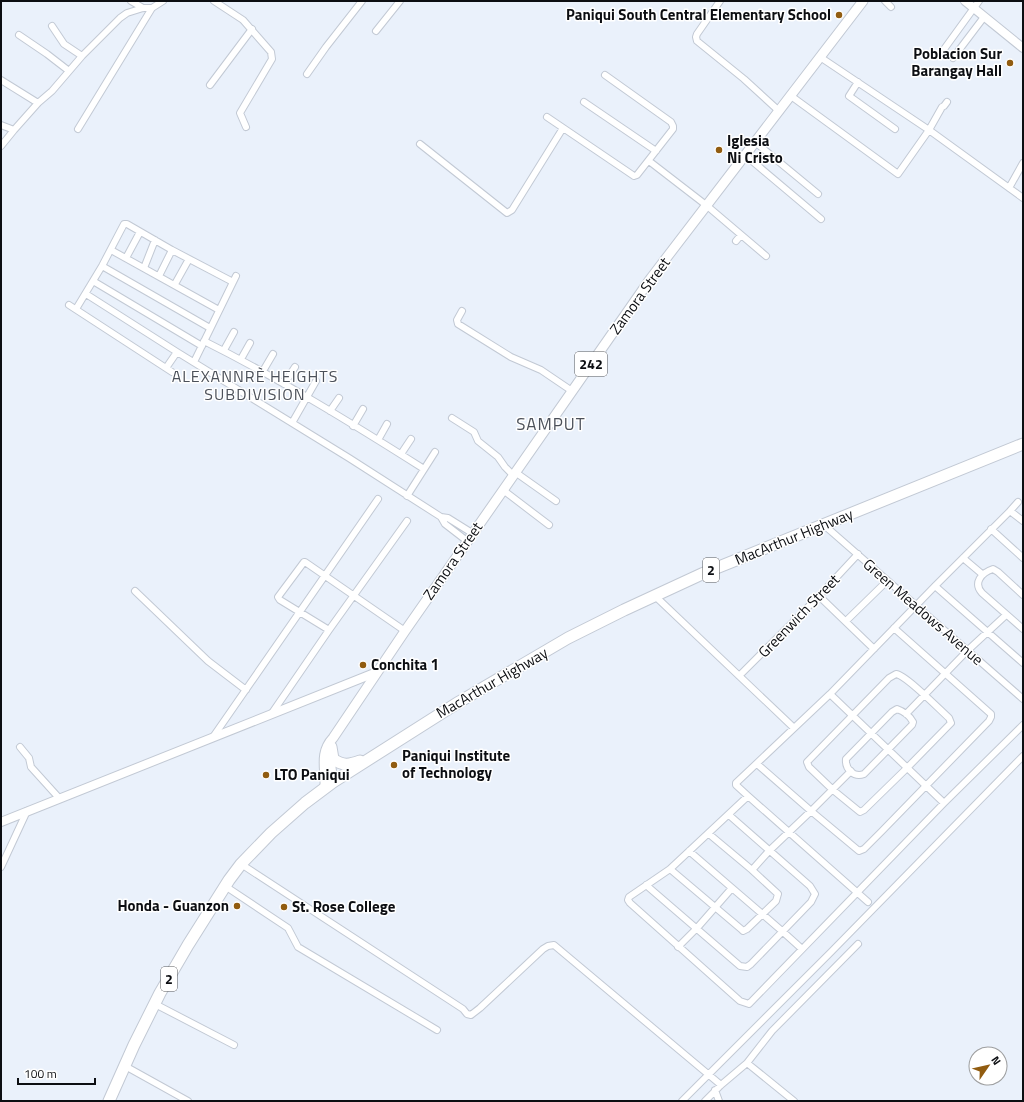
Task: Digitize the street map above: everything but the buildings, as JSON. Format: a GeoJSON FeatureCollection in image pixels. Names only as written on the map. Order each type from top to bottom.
{"type":"FeatureCollection","features":[{"type":"Feature","properties":{"kind":"highway","name":"MacArthur Highway"},"geometry":{"type":"LineString","coordinates":[[109,1101],[155,1004],[188,945],[225,886],[241,864],[271,832],[329,785],[459,702],[568,638],[704,573],[1023,444]]}},
{"type":"Feature","properties":{"kind":"highway"},"geometry":{"type":"LineString","coordinates":[[330,744],[333,759],[343,765],[352,764],[373,756]]}},
{"type":"Feature","properties":{"kind":"main road","name":"Zamora Street"},"geometry":{"type":"LineString","coordinates":[[329,785],[324,764],[330,744],[377,672],[651,278],[863,1]]}},
{"type":"Feature","properties":{"kind":"street"},"geometry":{"type":"LineString","coordinates":[[131,1],[143,8]]}},
{"type":"Feature","properties":{"kind":"street"},"geometry":{"type":"LineString","coordinates":[[78,129],[152,8],[163,1]]}},
{"type":"Feature","properties":{"kind":"street"},"geometry":{"type":"LineString","coordinates":[[214,1],[238,16],[252,29],[271,52],[272,59],[240,113],[246,127]]}},
{"type":"Feature","properties":{"kind":"street"},"geometry":{"type":"LineString","coordinates":[[307,74],[362,1]]}},
{"type":"Feature","properties":{"kind":"street"},"geometry":{"type":"LineString","coordinates":[[376,31],[400,1]]}},
{"type":"Feature","properties":{"kind":"street"},"geometry":{"type":"LineString","coordinates":[[720,1],[697,34],[697,41],[744,79],[779,111]]}},
{"type":"Feature","properties":{"kind":"street"},"geometry":{"type":"LineString","coordinates":[[885,1],[891,7]]}},
{"type":"Feature","properties":{"kind":"street"},"geometry":{"type":"LineString","coordinates":[[965,1],[1023,48]]}},
{"type":"Feature","properties":{"kind":"street"},"geometry":{"type":"LineString","coordinates":[[942,52],[979,1]]}},
{"type":"Feature","properties":{"kind":"street"},"geometry":{"type":"LineString","coordinates":[[1,146],[38,103],[52,91],[82,56],[123,15],[143,8],[152,8]]}},
{"type":"Feature","properties":{"kind":"street"},"geometry":{"type":"LineString","coordinates":[[952,58],[984,17]]}},
{"type":"Feature","properties":{"kind":"street"},"geometry":{"type":"LineString","coordinates":[[52,26],[64,44],[82,56]]}},
{"type":"Feature","properties":{"kind":"street"},"geometry":{"type":"LineString","coordinates":[[210,85],[252,29]]}},
{"type":"Feature","properties":{"kind":"street"},"geometry":{"type":"LineString","coordinates":[[19,35],[69,71]]}},
{"type":"Feature","properties":{"kind":"street"},"geometry":{"type":"LineString","coordinates":[[820,57],[929,130],[1023,198]]}},
{"type":"Feature","properties":{"kind":"street"},"geometry":{"type":"LineString","coordinates":[[547,116],[634,176],[637,176],[673,129],[672,124],[605,75]]}},
{"type":"Feature","properties":{"kind":"street"},"geometry":{"type":"LineString","coordinates":[[1,80],[38,103]]}},
{"type":"Feature","properties":{"kind":"street"},"geometry":{"type":"LineString","coordinates":[[858,82],[849,96],[895,129]]}},
{"type":"Feature","properties":{"kind":"street"},"geometry":{"type":"LineString","coordinates":[[791,96],[898,174],[929,130],[942,106],[944,106],[947,102]]}},
{"type":"Feature","properties":{"kind":"street"},"geometry":{"type":"LineString","coordinates":[[584,102],[656,151]]}},
{"type":"Feature","properties":{"kind":"street"},"geometry":{"type":"LineString","coordinates":[[1,125],[14,130]]}},
{"type":"Feature","properties":{"kind":"street"},"geometry":{"type":"LineString","coordinates":[[420,144],[507,213],[512,210],[563,128]]}},
{"type":"Feature","properties":{"kind":"street"},"geometry":{"type":"LineString","coordinates":[[755,142],[818,194]]}},
{"type":"Feature","properties":{"kind":"street"},"geometry":{"type":"LineString","coordinates":[[745,156],[821,219]]}},
{"type":"Feature","properties":{"kind":"street"},"geometry":{"type":"LineString","coordinates":[[649,161],[706,205],[766,256]]}},
{"type":"Feature","properties":{"kind":"street"},"geometry":{"type":"LineString","coordinates":[[1009,188],[1023,163]]}},
{"type":"Feature","properties":{"kind":"street"},"geometry":{"type":"LineString","coordinates":[[76,309],[102,266],[124,224],[127,224],[172,250],[233,282]]}},
{"type":"Feature","properties":{"kind":"street"},"geometry":{"type":"LineString","coordinates":[[126,258],[140,232]]}},
{"type":"Feature","properties":{"kind":"street"},"geometry":{"type":"LineString","coordinates":[[736,241],[741,235]]}},
{"type":"Feature","properties":{"kind":"street"},"geometry":{"type":"LineString","coordinates":[[144,268],[155,240]]}},
{"type":"Feature","properties":{"kind":"street"},"geometry":{"type":"LineString","coordinates":[[111,250],[175,284],[219,310]]}},
{"type":"Feature","properties":{"kind":"street"},"geometry":{"type":"LineString","coordinates":[[159,276],[172,250]]}},
{"type":"Feature","properties":{"kind":"street"},"geometry":{"type":"LineString","coordinates":[[175,284],[189,259]]}},
{"type":"Feature","properties":{"kind":"street"},"geometry":{"type":"LineString","coordinates":[[102,266],[210,328]]}},
{"type":"Feature","properties":{"kind":"street"},"geometry":{"type":"LineString","coordinates":[[194,362],[236,276]]}},
{"type":"Feature","properties":{"kind":"street"},"geometry":{"type":"LineString","coordinates":[[93,281],[203,343],[224,350],[263,372],[307,397],[424,469]]}},
{"type":"Feature","properties":{"kind":"street"},"geometry":{"type":"LineString","coordinates":[[86,294],[349,458],[407,496],[441,517],[448,518],[463,528],[470,537]]}},
{"type":"Feature","properties":{"kind":"street"},"geometry":{"type":"LineString","coordinates":[[69,305],[172,372]]}},
{"type":"Feature","properties":{"kind":"street"},"geometry":{"type":"LineString","coordinates":[[462,311],[457,320],[458,324],[511,357],[541,370],[572,391]]}},
{"type":"Feature","properties":{"kind":"street"},"geometry":{"type":"LineString","coordinates":[[224,350],[234,332]]}},
{"type":"Feature","properties":{"kind":"street"},"geometry":{"type":"LineString","coordinates":[[241,360],[250,343]]}},
{"type":"Feature","properties":{"kind":"street"},"geometry":{"type":"LineString","coordinates":[[166,368],[177,352]]}},
{"type":"Feature","properties":{"kind":"street"},"geometry":{"type":"LineString","coordinates":[[263,372],[273,354]]}},
{"type":"Feature","properties":{"kind":"street"},"geometry":{"type":"LineString","coordinates":[[284,384],[295,367]]}},
{"type":"Feature","properties":{"kind":"street"},"geometry":{"type":"LineString","coordinates":[[292,423],[316,381]]}},
{"type":"Feature","properties":{"kind":"street"},"geometry":{"type":"LineString","coordinates":[[330,411],[339,398]]}},
{"type":"Feature","properties":{"kind":"street"},"geometry":{"type":"LineString","coordinates":[[353,426],[363,409]]}},
{"type":"Feature","properties":{"kind":"street"},"geometry":{"type":"LineString","coordinates":[[452,418],[474,432],[478,442],[498,457],[504,467],[556,501]]}},
{"type":"Feature","properties":{"kind":"street"},"geometry":{"type":"LineString","coordinates":[[378,440],[387,424]]}},
{"type":"Feature","properties":{"kind":"street"},"geometry":{"type":"LineString","coordinates":[[401,454],[411,439]]}},
{"type":"Feature","properties":{"kind":"street"},"geometry":{"type":"LineString","coordinates":[[407,496],[435,452]]}},
{"type":"Feature","properties":{"kind":"street"},"geometry":{"type":"LineString","coordinates":[[503,490],[550,525]]}},
{"type":"Feature","properties":{"kind":"street"},"geometry":{"type":"LineString","coordinates":[[213,737],[378,499]]}},
{"type":"Feature","properties":{"kind":"street"},"geometry":{"type":"LineString","coordinates":[[868,902],[748,796],[736,785],[736,783],[830,694],[1018,502]]}},
{"type":"Feature","properties":{"kind":"street"},"geometry":{"type":"LineString","coordinates":[[1010,511],[1023,521]]}},
{"type":"Feature","properties":{"kind":"street"},"geometry":{"type":"LineString","coordinates":[[441,517],[445,524],[459,534],[470,537]]}},
{"type":"Feature","properties":{"kind":"street"},"geometry":{"type":"LineString","coordinates":[[272,714],[329,630],[407,521]]}},
{"type":"Feature","properties":{"kind":"street","name":"Green Meadows Avenue"},"geometry":{"type":"LineString","coordinates":[[824,525],[1023,699]]}},
{"type":"Feature","properties":{"kind":"street"},"geometry":{"type":"LineString","coordinates":[[459,534],[463,528]]}},
{"type":"Feature","properties":{"kind":"street"},"geometry":{"type":"LineString","coordinates":[[991,529],[1023,558]]}},
{"type":"Feature","properties":{"kind":"street","name":"Greenwich Street"},"geometry":{"type":"LineString","coordinates":[[739,676],[819,596],[858,554]]}},
{"type":"Feature","properties":{"kind":"street"},"geometry":{"type":"LineString","coordinates":[[963,558],[982,574]]}},
{"type":"Feature","properties":{"kind":"street"},"geometry":{"type":"LineString","coordinates":[[329,630],[280,600],[278,595],[304,562],[405,631]]}},
{"type":"Feature","properties":{"kind":"street"},"geometry":{"type":"LineString","coordinates":[[1023,595],[993,569],[982,574],[979,579],[979,590],[1023,629]]}},
{"type":"Feature","properties":{"kind":"street"},"geometry":{"type":"LineString","coordinates":[[846,621],[888,581]]}},
{"type":"Feature","properties":{"kind":"street"},"geometry":{"type":"LineString","coordinates":[[935,586],[1023,663]]}},
{"type":"Feature","properties":{"kind":"street"},"geometry":{"type":"LineString","coordinates":[[135,591],[208,662],[246,690]]}},
{"type":"Feature","properties":{"kind":"street"},"geometry":{"type":"LineString","coordinates":[[654,596],[794,728]]}},
{"type":"Feature","properties":{"kind":"street"},"geometry":{"type":"LineString","coordinates":[[819,596],[874,649]]}},
{"type":"Feature","properties":{"kind":"street"},"geometry":{"type":"LineString","coordinates":[[906,714],[967,651],[1006,615]]}},
{"type":"Feature","properties":{"kind":"street"},"geometry":{"type":"LineString","coordinates":[[757,764],[859,852],[864,849],[990,721],[991,717],[991,714],[894,628]]}},
{"type":"Feature","properties":{"kind":"street"},"geometry":{"type":"LineString","coordinates":[[1,822],[377,672]]}},
{"type":"Feature","properties":{"kind":"street"},"geometry":{"type":"LineString","coordinates":[[896,674],[901,676],[924,696],[949,718],[951,723],[862,812],[860,812],[833,790],[809,767],[807,762],[889,678],[896,674]]}},
{"type":"Feature","properties":{"kind":"street"},"geometry":{"type":"LineString","coordinates":[[830,694],[944,803]]}},
{"type":"Feature","properties":{"kind":"street"},"geometry":{"type":"LineString","coordinates":[[895,710],[900,710],[906,714],[912,720],[912,725],[862,775],[856,775],[851,772],[846,765],[846,759],[895,710]]}},
{"type":"Feature","properties":{"kind":"street"},"geometry":{"type":"LineString","coordinates":[[748,796],[709,834],[670,868],[629,897],[628,900],[678,947],[740,1001],[749,1004],[944,803],[1023,725]]}},
{"type":"Feature","properties":{"kind":"street"},"geometry":{"type":"LineString","coordinates":[[20,747],[30,758],[31,767],[59,798]]}},
{"type":"Feature","properties":{"kind":"street"},"geometry":{"type":"LineString","coordinates":[[682,1101],[1023,756]]}},
{"type":"Feature","properties":{"kind":"street"},"geometry":{"type":"LineString","coordinates":[[752,870],[769,851],[851,772]]}},
{"type":"Feature","properties":{"kind":"street"},"geometry":{"type":"LineString","coordinates":[[1,867],[27,811]]}},
{"type":"Feature","properties":{"kind":"street"},"geometry":{"type":"LineString","coordinates":[[646,886],[737,963],[744,967],[751,964],[782,930],[811,902],[815,894],[810,886],[729,815]]}},
{"type":"Feature","properties":{"kind":"street"},"geometry":{"type":"LineString","coordinates":[[670,868],[743,931],[776,901],[778,894],[709,834]]}},
{"type":"Feature","properties":{"kind":"street"},"geometry":{"type":"LineString","coordinates":[[689,851],[782,930],[802,949]]}},
{"type":"Feature","properties":{"kind":"street"},"geometry":{"type":"LineString","coordinates":[[241,864],[463,1009],[467,1014],[471,1015],[480,1008],[544,949],[548,946],[554,945],[721,1085]]}},
{"type":"Feature","properties":{"kind":"street"},"geometry":{"type":"LineString","coordinates":[[225,886],[288,928],[298,947],[437,1030]]}},
{"type":"Feature","properties":{"kind":"street"},"geometry":{"type":"LineString","coordinates":[[678,947],[732,888]]}},
{"type":"Feature","properties":{"kind":"street"},"geometry":{"type":"LineString","coordinates":[[705,1101],[715,1090],[747,1063],[772,1031],[858,944]]}},
{"type":"Feature","properties":{"kind":"street"},"geometry":{"type":"LineString","coordinates":[[155,1004],[234,1045]]}},
{"type":"Feature","properties":{"kind":"street"},"geometry":{"type":"LineString","coordinates":[[747,1063],[794,1101]]}},
{"type":"Feature","properties":{"kind":"street"},"geometry":{"type":"LineString","coordinates":[[125,1066],[188,1101]]}},
{"type":"Feature","properties":{"kind":"street"},"geometry":{"type":"LineString","coordinates":[[715,1090],[719,1101]]}},
{"type":"Feature","properties":{"kind":"place","name":"Paniqui South Central Elementary School"},"geometry":{"type":"Point","coordinates":[839,15]}},
{"type":"Feature","properties":{"kind":"place","name":"Poblacion Sur Barangay Hall"},"geometry":{"type":"Point","coordinates":[1010,63]}},
{"type":"Feature","properties":{"kind":"place","name":"Iglesia Ni Cristo"},"geometry":{"type":"Point","coordinates":[719,150]}},
{"type":"Feature","properties":{"kind":"place","name":"Conchita 1"},"geometry":{"type":"Point","coordinates":[363,665]}},
{"type":"Feature","properties":{"kind":"place","name":"Paniqui Institute of Technology"},"geometry":{"type":"Point","coordinates":[394,765]}},
{"type":"Feature","properties":{"kind":"place","name":"LTO Paniqui"},"geometry":{"type":"Point","coordinates":[266,775]}},
{"type":"Feature","properties":{"kind":"place","name":"Honda - Guanzon"},"geometry":{"type":"Point","coordinates":[237,906]}},
{"type":"Feature","properties":{"kind":"place","name":"St. Rose College"},"geometry":{"type":"Point","coordinates":[284,907]}},
{"type":"Feature","properties":{"kind":"district","name":"ALEXANNRÈ HEIGHTS SUBDIVISION"},"geometry":{"type":"Point","coordinates":[255,385]}},
{"type":"Feature","properties":{"kind":"district","name":"SAMPUT"},"geometry":{"type":"Point","coordinates":[551,424]}}]}
